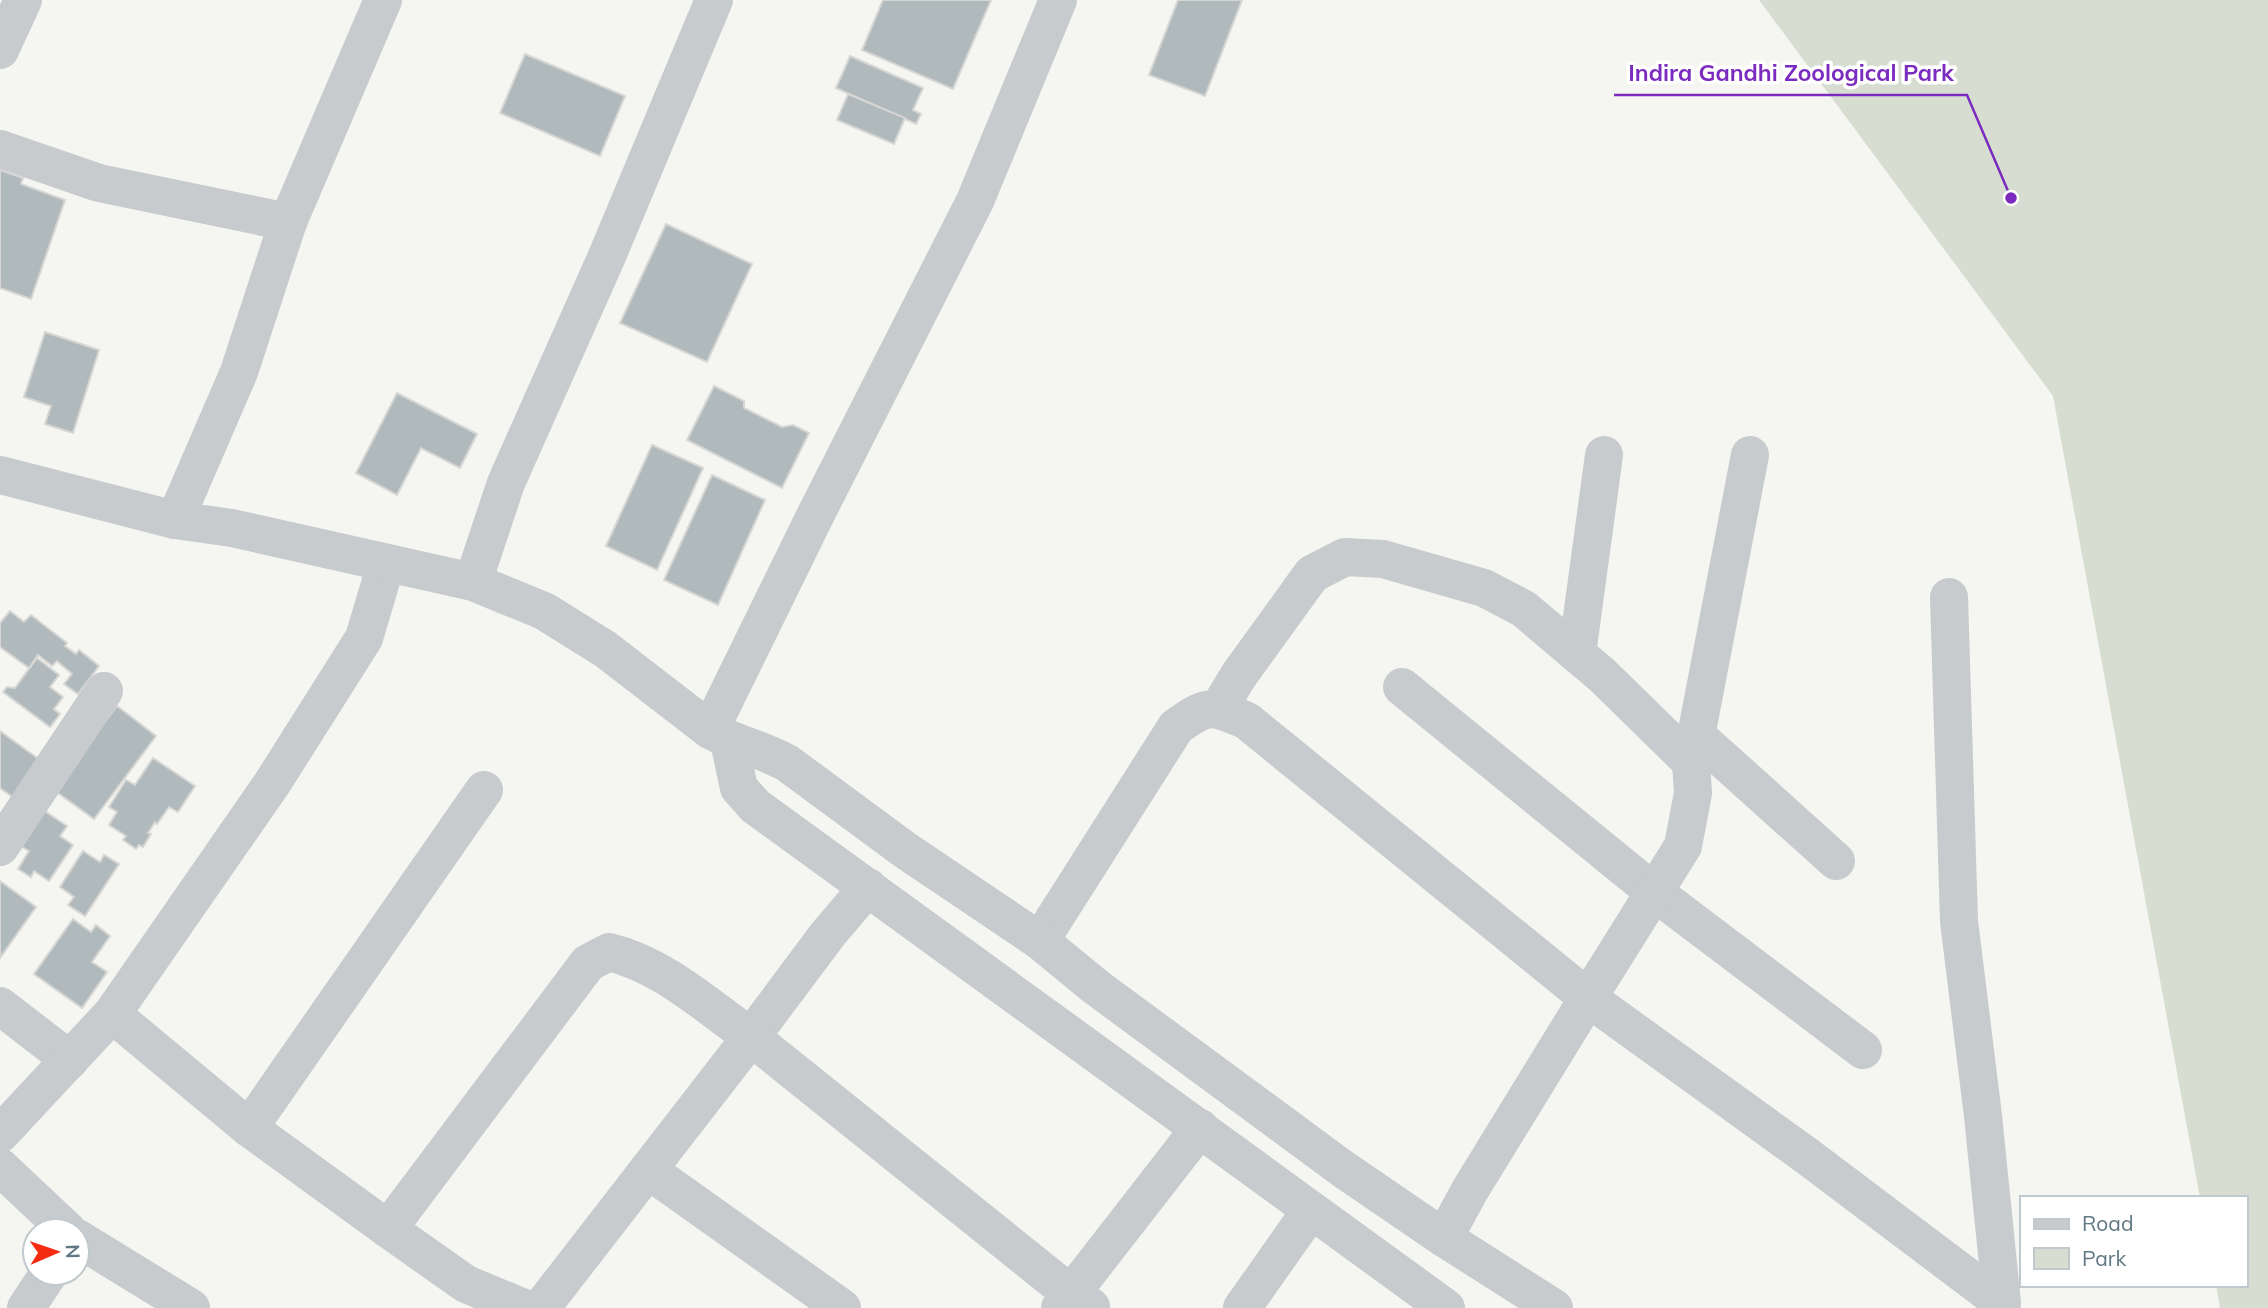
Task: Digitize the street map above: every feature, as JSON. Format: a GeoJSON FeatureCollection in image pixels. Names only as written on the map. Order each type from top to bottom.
{"type":"FeatureCollection","features":[{"type":"Feature","properties":{"kind":"street"},"geometry":{"type":"LineString","coordinates":[[0,50],[23,0]]}},
{"type":"Feature","properties":{"kind":"street"},"geometry":{"type":"LineString","coordinates":[[175,520],[239,372],[288,222],[383,0]]}},
{"type":"Feature","properties":{"kind":"street"},"geometry":{"type":"LineString","coordinates":[[473,582],[506,483],[607,256],[714,0]]}},
{"type":"Feature","properties":{"kind":"street"},"geometry":{"type":"LineString","coordinates":[[1058,0],[975,201],[817,512],[720,735],[739,788],[755,806],[1311,1210],[1424,1301]]}},
{"type":"Feature","properties":{"kind":"street"},"geometry":{"type":"LineString","coordinates":[[0,149],[99,183],[288,222]]}},
{"type":"Feature","properties":{"kind":"street"},"geometry":{"type":"LineString","coordinates":[[1444,1238],[1469,1190],[1683,846],[1693,793],[1693,748],[1750,454]]}},
{"type":"Feature","properties":{"kind":"street"},"geometry":{"type":"LineString","coordinates":[[1577,654],[1604,455]]}},
{"type":"Feature","properties":{"kind":"street"},"geometry":{"type":"LineString","coordinates":[[0,475],[175,520],[232,528],[473,582],[544,611],[605,649],[720,735],[771,754],[787,763],[894,842],[1040,941],[1097,987],[1343,1169],[1554,1308]]}},
{"type":"Feature","properties":{"kind":"street"},"geometry":{"type":"LineString","coordinates":[[1219,708],[1239,674],[1312,574],[1345,557],[1383,559],[1484,587],[1524,609],[1602,675],[1836,861]]}},
{"type":"Feature","properties":{"kind":"street"},"geometry":{"type":"LineString","coordinates":[[0,1134],[112,1014],[273,782],[365,638],[386,564]]}},
{"type":"Feature","properties":{"kind":"street"},"geometry":{"type":"LineString","coordinates":[[1950,597],[1959,921],[1983,1116],[1991,1211],[1999,1257],[2000,1306]]}},
{"type":"Feature","properties":{"kind":"street"},"geometry":{"type":"LineString","coordinates":[[1402,687],[1654,892],[1863,1050]]}},
{"type":"Feature","properties":{"kind":"street"},"geometry":{"type":"LineString","coordinates":[[0,847],[104,691]]}},
{"type":"Feature","properties":{"kind":"street"},"geometry":{"type":"LineString","coordinates":[[1040,941],[1176,727],[1197,712],[1219,708],[1247,721],[1588,998],[1807,1156],[2000,1306]]}},
{"type":"Feature","properties":{"kind":"street"},"geometry":{"type":"LineString","coordinates":[[249,1128],[484,790]]}},
{"type":"Feature","properties":{"kind":"street"},"geometry":{"type":"LineString","coordinates":[[541,1308],[828,934],[868,887]]}},
{"type":"Feature","properties":{"kind":"street"},"geometry":{"type":"LineString","coordinates":[[388,1228],[588,963],[609,952],[634,958],[658,971],[751,1037],[1075,1303],[1200,1128]]}},
{"type":"Feature","properties":{"kind":"street"},"geometry":{"type":"LineString","coordinates":[[0,1006],[70,1060]]}},
{"type":"Feature","properties":{"kind":"street"},"geometry":{"type":"LineString","coordinates":[[112,1014],[249,1128],[466,1284],[524,1308]]}},
{"type":"Feature","properties":{"kind":"street"},"geometry":{"type":"LineString","coordinates":[[0,1167],[53,1217]]}},
{"type":"Feature","properties":{"kind":"street"},"geometry":{"type":"LineString","coordinates":[[648,1170],[842,1308]]}},
{"type":"Feature","properties":{"kind":"street"},"geometry":{"type":"LineString","coordinates":[[1242,1308],[1311,1210]]}},
{"type":"Feature","properties":{"kind":"street"},"geometry":{"type":"LineString","coordinates":[[91,1247],[191,1308]]}},
{"type":"Feature","properties":{"kind":"street"},"geometry":{"type":"LineString","coordinates":[[26,1308],[40,1287]]}},
{"type":"Feature","properties":{"kind":"green space"},"geometry":{"type":"Polygon","coordinates":[[[1759,0],[2268,0],[2268,1308],[2220,1308],[2216,1287],[2247,1287],[2247,1196],[2200,1196],[2053,396],[1759,0]]]}},
{"type":"Feature","properties":{"kind":"building"},"geometry":{"type":"Polygon","coordinates":[[[883,0],[991,0],[953,89],[862,50],[883,0]]]}},
{"type":"Feature","properties":{"kind":"building"},"geometry":{"type":"Polygon","coordinates":[[[1178,0],[1242,0],[1205,96],[1149,75],[1178,0]]]}},
{"type":"Feature","properties":{"kind":"building"},"geometry":{"type":"Polygon","coordinates":[[[525,54],[625,96],[600,156],[500,113],[525,54]]]}},
{"type":"Feature","properties":{"kind":"building"},"geometry":{"type":"Polygon","coordinates":[[[850,56],[923,88],[913,110],[921,114],[916,124],[836,88],[850,56]]]}},
{"type":"Feature","properties":{"kind":"building"},"geometry":{"type":"Polygon","coordinates":[[[848,94],[905,118],[894,144],[837,120],[848,94]]]}},
{"type":"Feature","properties":{"kind":"building"},"geometry":{"type":"Polygon","coordinates":[[[0,170],[23,178],[21,184],[65,200],[31,299],[0,288],[0,170]]]}},
{"type":"Feature","properties":{"kind":"building"},"geometry":{"type":"Polygon","coordinates":[[[666,224],[752,264],[707,362],[620,323],[666,224]]]}},
{"type":"Feature","properties":{"kind":"building"},"geometry":{"type":"Polygon","coordinates":[[[45,332],[99,350],[73,433],[45,424],[51,406],[24,397],[45,332]]]}},
{"type":"Feature","properties":{"kind":"building"},"geometry":{"type":"Polygon","coordinates":[[[714,386],[744,401],[744,408],[782,427],[793,425],[809,433],[782,488],[687,440],[714,386]]]}},
{"type":"Feature","properties":{"kind":"building"},"geometry":{"type":"Polygon","coordinates":[[[397,393],[477,434],[460,468],[421,448],[397,495],[356,473],[397,393]]]}},
{"type":"Feature","properties":{"kind":"building"},"geometry":{"type":"Polygon","coordinates":[[[652,445],[703,468],[657,570],[606,546],[652,445]]]}},
{"type":"Feature","properties":{"kind":"building"},"geometry":{"type":"Polygon","coordinates":[[[712,475],[765,500],[718,605],[664,580],[712,475]]]}},
{"type":"Feature","properties":{"kind":"building"},"geometry":{"type":"Polygon","coordinates":[[[10,611],[24,622],[31,615],[67,643],[65,646],[76,654],[79,650],[99,666],[78,694],[64,684],[72,674],[57,661],[52,666],[38,655],[29,668],[0,647],[0,623],[10,611]]]}},
{"type":"Feature","properties":{"kind":"building"},"geometry":{"type":"Polygon","coordinates":[[[37,658],[59,675],[50,687],[63,697],[54,709],[60,714],[50,727],[3,692],[7,687],[15,688],[37,658]]]}},
{"type":"Feature","properties":{"kind":"building"},"geometry":{"type":"Polygon","coordinates":[[[117,706],[156,736],[94,819],[54,790],[117,706]]]}},
{"type":"Feature","properties":{"kind":"building"},"geometry":{"type":"Polygon","coordinates":[[[0,731],[40,760],[14,798],[0,788],[0,731]]]}},
{"type":"Feature","properties":{"kind":"building"},"geometry":{"type":"Polygon","coordinates":[[[153,758],[195,786],[178,812],[169,807],[157,824],[155,822],[143,847],[139,845],[136,849],[123,840],[126,836],[109,825],[117,812],[109,807],[126,780],[135,785],[153,758]]]}},
{"type":"Feature","properties":{"kind":"building"},"geometry":{"type":"Polygon","coordinates":[[[40,808],[67,826],[60,836],[73,845],[49,881],[34,871],[31,877],[18,869],[29,851],[16,843],[40,808]]]}},
{"type":"Feature","properties":{"kind":"building"},"geometry":{"type":"Polygon","coordinates":[[[83,851],[100,862],[104,855],[119,864],[85,916],[68,905],[74,897],[60,887],[83,851]]]}},
{"type":"Feature","properties":{"kind":"building"},"geometry":{"type":"Polygon","coordinates":[[[0,881],[36,907],[0,958],[0,881]]]}},
{"type":"Feature","properties":{"kind":"building"},"geometry":{"type":"Polygon","coordinates":[[[73,919],[91,932],[96,925],[110,936],[92,962],[107,972],[82,1008],[34,974],[73,919]]]}},
{"type":"Feature","properties":{"kind":"place","name":"Indira Gandhi Zoological Park"},"geometry":{"type":"Point","coordinates":[2011,198]}}]}
